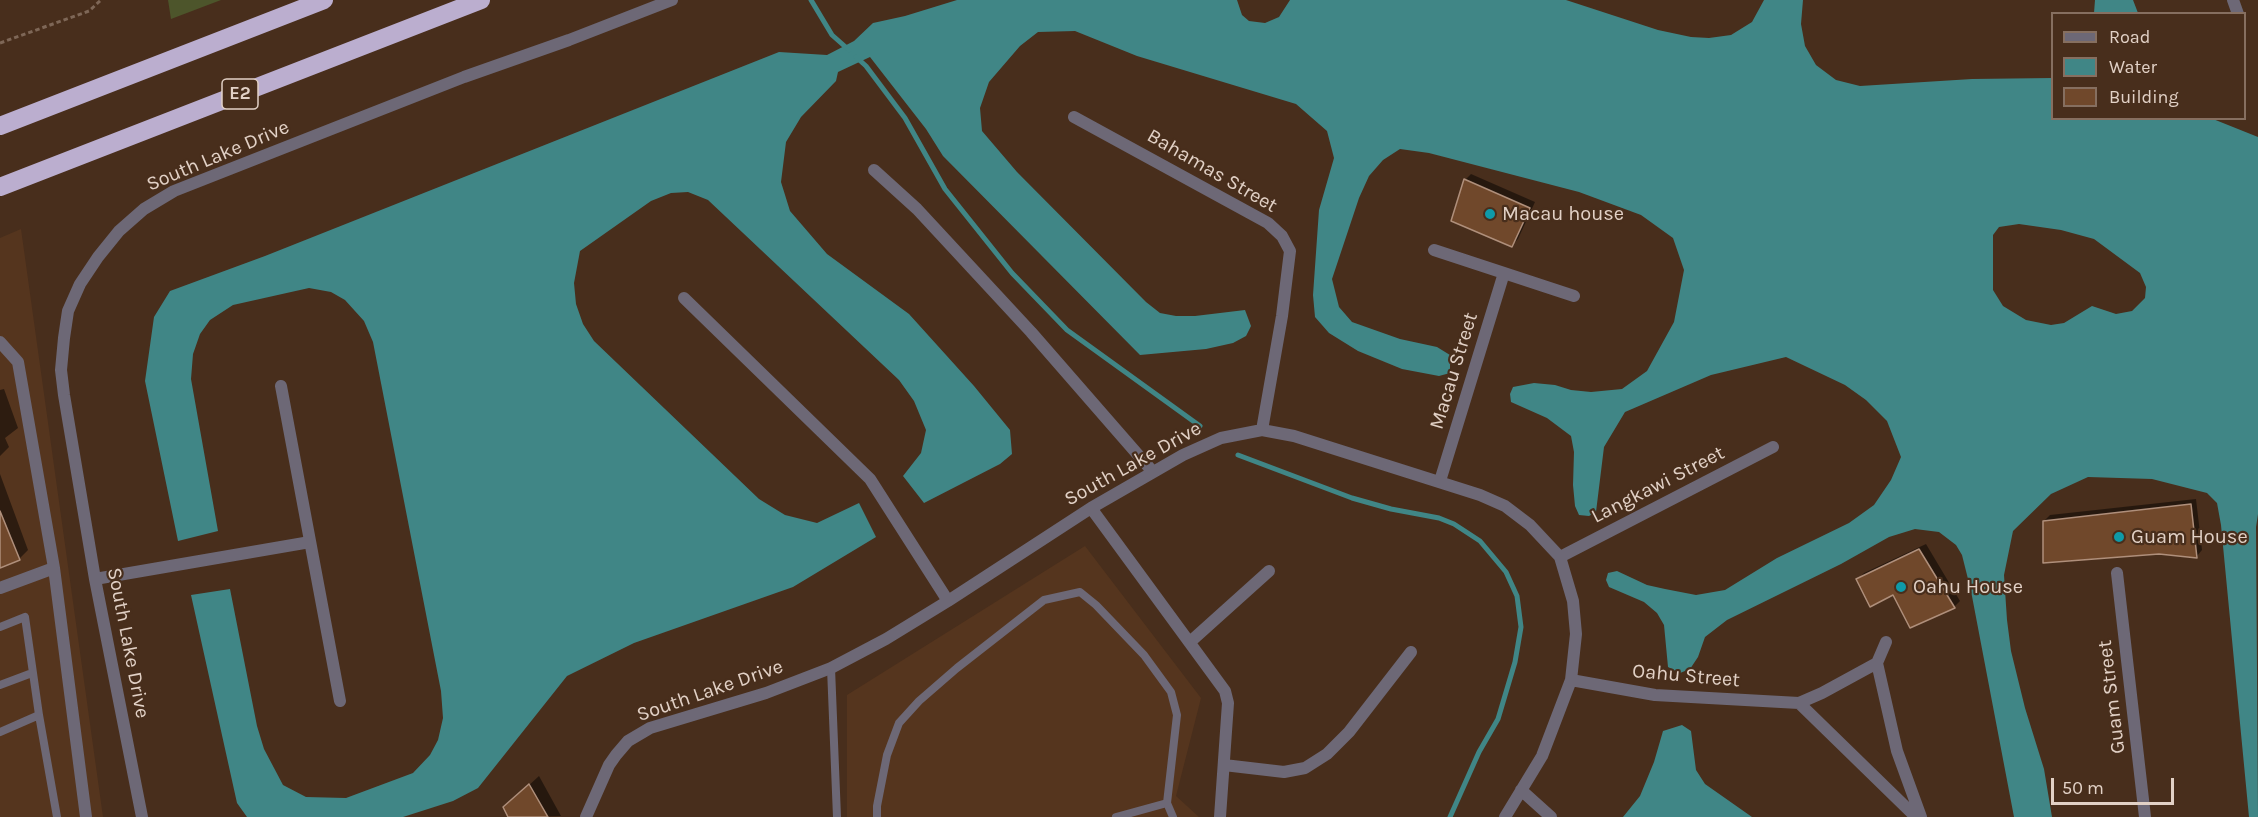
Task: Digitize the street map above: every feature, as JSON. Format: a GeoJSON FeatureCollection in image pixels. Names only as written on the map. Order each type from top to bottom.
{"type":"FeatureCollection","features":[{"type":"Feature","properties":{"kind":"highway"},"geometry":{"type":"LineString","coordinates":[[0,126],[324,0]]}},
{"type":"Feature","properties":{"kind":"highway","name":"E2"},"geometry":{"type":"LineString","coordinates":[[0,188],[481,0]]}},
{"type":"Feature","properties":{"kind":"street","name":"South Lake Drive"},"geometry":{"type":"LineString","coordinates":[[142,817],[95,579],[61,370],[68,311],[80,284],[118,231],[144,209],[174,191],[464,77],[672,0]]}},
{"type":"Feature","properties":{"kind":"street","name":"Bahamas Street"},"geometry":{"type":"LineString","coordinates":[[1074,117],[1268,223],[1282,236],[1290,251],[1282,316],[1262,430]]}},
{"type":"Feature","properties":{"kind":"street"},"geometry":{"type":"LineString","coordinates":[[874,170],[917,209],[1031,332],[1153,472]]}},
{"type":"Feature","properties":{"kind":"street"},"geometry":{"type":"LineString","coordinates":[[1434,250],[1574,296]]}},
{"type":"Feature","properties":{"kind":"street","name":"Macau Street"},"geometry":{"type":"LineString","coordinates":[[1440,482],[1504,273]]}},
{"type":"Feature","properties":{"kind":"street"},"geometry":{"type":"LineString","coordinates":[[684,298],[870,479],[948,601]]}},
{"type":"Feature","properties":{"kind":"street"},"geometry":{"type":"LineString","coordinates":[[0,342],[18,362],[54,568],[86,817]]}},
{"type":"Feature","properties":{"kind":"street"},"geometry":{"type":"LineString","coordinates":[[281,386],[340,701]]}},
{"type":"Feature","properties":{"kind":"street","name":"South Lake Drive"},"geometry":{"type":"LineString","coordinates":[[586,817],[609,765],[628,741],[650,728],[766,693],[831,668],[886,639],[1091,508],[1183,455],[1221,438],[1262,430],[1294,436],[1480,495],[1505,506],[1530,525],[1560,557],[1573,601],[1576,634],[1571,680],[1542,756],[1505,817]]}},
{"type":"Feature","properties":{"kind":"street","name":"Langkawi Street"},"geometry":{"type":"LineString","coordinates":[[1560,557],[1773,447]]}},
{"type":"Feature","properties":{"kind":"street"},"geometry":{"type":"LineString","coordinates":[[1091,508],[1225,691],[1228,703],[1221,817]]}},
{"type":"Feature","properties":{"kind":"street"},"geometry":{"type":"LineString","coordinates":[[95,579],[310,542]]}},
{"type":"Feature","properties":{"kind":"street"},"geometry":{"type":"LineString","coordinates":[[0,588],[54,568]]}},
{"type":"Feature","properties":{"kind":"street"},"geometry":{"type":"LineString","coordinates":[[1190,642],[1269,571]]}},
{"type":"Feature","properties":{"kind":"street","name":"Guam Street"},"geometry":{"type":"LineString","coordinates":[[2117,573],[2145,817]]}},
{"type":"Feature","properties":{"kind":"street"},"geometry":{"type":"LineString","coordinates":[[1886,642],[1877,663],[1898,751],[1921,817]]}},
{"type":"Feature","properties":{"kind":"street"},"geometry":{"type":"LineString","coordinates":[[1224,765],[1284,772],[1305,768],[1327,754],[1349,732],[1411,652]]}},
{"type":"Feature","properties":{"kind":"street"},"geometry":{"type":"LineString","coordinates":[[1877,663],[1799,703],[1916,817]]}},
{"type":"Feature","properties":{"kind":"street","name":"Oahu Street"},"geometry":{"type":"LineString","coordinates":[[1571,680],[1655,695],[1799,703]]}},
{"type":"Feature","properties":{"kind":"street"},"geometry":{"type":"LineString","coordinates":[[1521,790],[1551,817]]}},
{"type":"Feature","properties":{"kind":"lane"},"geometry":{"type":"LineString","coordinates":[[877,817],[887,755],[899,723],[919,701],[957,668],[1044,600],[1080,592],[1096,605],[1144,656],[1171,692],[1177,715],[1167,803],[1173,817]]}},
{"type":"Feature","properties":{"kind":"lane"},"geometry":{"type":"LineString","coordinates":[[0,627],[25,617],[32,673],[57,817]]}},
{"type":"Feature","properties":{"kind":"lane"},"geometry":{"type":"LineString","coordinates":[[831,668],[837,817]]}},
{"type":"Feature","properties":{"kind":"lane"},"geometry":{"type":"LineString","coordinates":[[0,685],[32,673]]}},
{"type":"Feature","properties":{"kind":"lane"},"geometry":{"type":"LineString","coordinates":[[0,732],[39,715]]}},
{"type":"Feature","properties":{"kind":"lane"},"geometry":{"type":"LineString","coordinates":[[1116,817],[1167,803]]}},
{"type":"Feature","properties":{"kind":"path"},"geometry":{"type":"LineString","coordinates":[[0,43],[89,12],[101,0]]}},
{"type":"Feature","properties":{"kind":"shaded area"},"geometry":{"type":"Polygon","coordinates":[[[21,229],[103,817],[0,817],[0,238],[21,229]]]}},
{"type":"Feature","properties":{"kind":"shaded area"},"geometry":{"type":"Polygon","coordinates":[[[1085,546],[1201,698],[1176,796],[1199,817],[847,817],[847,695],[1085,546]]]}},
{"type":"Feature","properties":{"kind":"green space"},"geometry":{"type":"Polygon","coordinates":[[[168,0],[221,0],[171,19],[168,0]]]}},
{"type":"Feature","properties":{"kind":"water"},"geometry":{"type":"Polygon","coordinates":[[[957,0],[1237,0],[1242,15],[1249,21],[1265,23],[1279,17],[1290,0],[1566,0],[1658,30],[1691,37],[1709,38],[1731,35],[1752,22],[1764,0],[1803,0],[1801,24],[1805,46],[1816,65],[1836,80],[1860,86],[1972,79],[2051,78],[2051,120],[2216,120],[2258,137],[2258,514],[2256,527],[2258,817],[2249,817],[2221,525],[2217,503],[2207,493],[2152,479],[2088,477],[2051,494],[2013,531],[2004,575],[2011,651],[2025,708],[2044,769],[2052,817],[2014,817],[1971,591],[1962,555],[1956,545],[1939,532],[1915,529],[1889,537],[1841,564],[1727,620],[1705,637],[1698,657],[1690,669],[1680,673],[1668,667],[1664,625],[1657,613],[1644,602],[1609,587],[1606,580],[1608,573],[1617,571],[1647,585],[1696,595],[1725,590],[1777,558],[1849,523],[1874,505],[1891,480],[1901,457],[1887,421],[1866,400],[1845,385],[1786,357],[1711,375],[1625,412],[1604,447],[1596,512],[1589,516],[1579,515],[1575,506],[1574,452],[1571,436],[1547,418],[1511,402],[1510,394],[1513,387],[1534,383],[1591,392],[1622,389],[1647,371],[1674,322],[1684,270],[1673,238],[1641,215],[1579,192],[1429,153],[1400,149],[1383,160],[1369,176],[1359,198],[1332,279],[1339,307],[1352,322],[1400,339],[1437,347],[1450,355],[1450,373],[1439,376],[1402,369],[1358,351],[1329,333],[1315,317],[1313,295],[1319,210],[1334,158],[1327,131],[1296,104],[1137,56],[1075,31],[1038,32],[1020,46],[989,82],[980,108],[982,131],[1017,172],[1146,302],[1160,313],[1195,316],[1245,310],[1251,326],[1246,336],[1233,343],[1206,349],[1140,355],[943,156],[926,129],[870,57],[838,72],[836,81],[801,117],[786,142],[781,182],[790,211],[827,254],[909,314],[1010,430],[1012,454],[1000,464],[924,503],[903,476],[921,453],[926,430],[914,401],[899,380],[708,200],[688,192],[671,193],[651,201],[580,251],[574,283],[576,304],[583,324],[594,341],[759,499],[785,515],[817,523],[859,503],[876,537],[793,587],[634,643],[567,676],[478,788],[453,801],[403,817],[247,817],[237,803],[191,595],[230,589],[257,726],[264,749],[283,785],[306,797],[346,798],[413,773],[430,755],[438,740],[443,718],[441,691],[373,342],[364,321],[345,300],[331,292],[309,288],[233,305],[210,320],[200,334],[193,354],[191,379],[218,531],[178,541],[145,381],[154,317],[170,291],[265,256],[779,52],[827,55],[854,41],[873,23],[957,0]],[[2019,224],[1999,227],[1993,235],[1993,290],[2003,306],[2026,320],[2051,325],[2064,323],[2092,306],[2116,314],[2132,311],[2145,298],[2146,287],[2140,273],[2094,239],[2061,230],[2019,224]]]}},
{"type":"Feature","properties":{"kind":"water"},"geometry":{"type":"Polygon","coordinates":[[[2095,0],[2133,0],[2138,12],[2094,12],[2095,0]]]}},
{"type":"Feature","properties":{"kind":"water"},"geometry":{"type":"Polygon","coordinates":[[[1682,725],[1691,731],[1696,770],[1705,784],[1752,817],[1623,817],[1640,796],[1654,762],[1663,731],[1682,725]]]}},
{"type":"Feature","properties":{"kind":"building","name":"Macau house"},"geometry":{"type":"Polygon","coordinates":[[[1464,179],[1530,208],[1512,247],[1451,221],[1464,179]]]}},
{"type":"Feature","properties":{"kind":"building","name":"Guam House"},"geometry":{"type":"Polygon","coordinates":[[[2191,504],[2197,558],[2159,554],[2043,563],[2043,521],[2191,504]]]}},
{"type":"Feature","properties":{"kind":"building"},"geometry":{"type":"Polygon","coordinates":[[[0,511],[20,560],[0,568],[0,511]]]}},
{"type":"Feature","properties":{"kind":"building","name":"Oahu House"},"geometry":{"type":"Polygon","coordinates":[[[1919,549],[1955,608],[1910,628],[1893,595],[1870,607],[1856,579],[1919,549]]]}},
{"type":"Feature","properties":{"kind":"building"},"geometry":{"type":"Polygon","coordinates":[[[529,784],[548,817],[508,817],[503,807],[529,784]]]}},
{"type":"Feature","properties":{"kind":"waterway"},"geometry":{"type":"LineString","coordinates":[[811,0],[832,35],[849,50]]}},
{"type":"Feature","properties":{"kind":"waterway"},"geometry":{"type":"LineString","coordinates":[[856,57],[866,66],[905,118],[945,189],[1012,273],[1067,330],[1200,426]]}},
{"type":"Feature","properties":{"kind":"waterway"},"geometry":{"type":"LineString","coordinates":[[1238,455],[1352,498],[1391,509],[1439,518],[1454,524],[1480,541],[1506,572],[1517,596],[1521,627],[1515,662],[1498,719],[1479,752],[1450,817]]}},
{"type":"Feature","properties":{"kind":"place","name":"Macau house"},"geometry":{"type":"Point","coordinates":[1490,214]}},
{"type":"Feature","properties":{"kind":"place","name":"Guam House"},"geometry":{"type":"Point","coordinates":[2119,537]}},
{"type":"Feature","properties":{"kind":"place","name":"Oahu House"},"geometry":{"type":"Point","coordinates":[1901,587]}}]}
